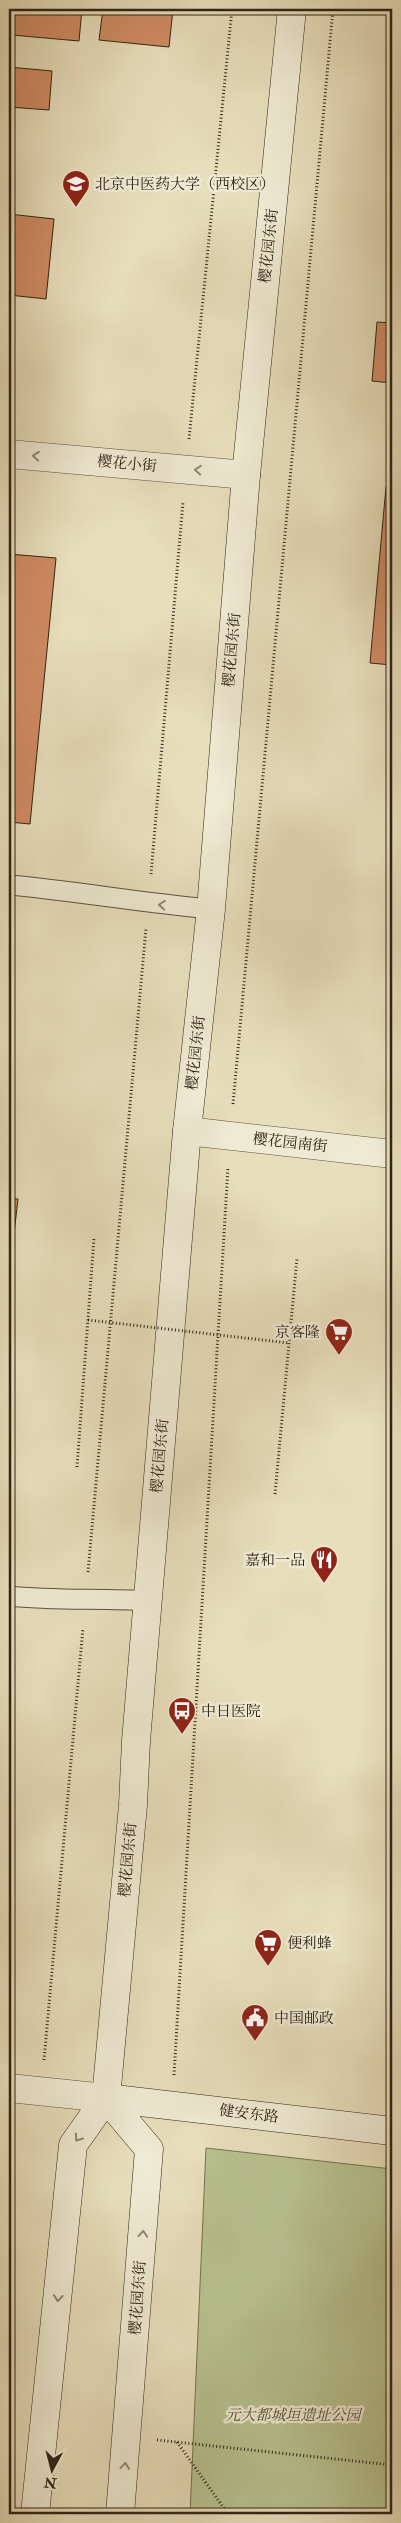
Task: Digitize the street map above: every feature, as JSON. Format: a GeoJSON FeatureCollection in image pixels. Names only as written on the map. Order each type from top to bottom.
{"type":"FeatureCollection","features":[{"type":"Feature","properties":{"kind":"street","name":"樱花园东街"},"geometry":{"type":"LineString","coordinates":[[35,2514],[73,2145],[106,2098],[133,1805],[148,1601],[188,1131],[211,909],[246,475],[292,9]]}},
{"type":"Feature","properties":{"kind":"street","name":"樱花小街"},"geometry":{"type":"LineString","coordinates":[[9,454],[246,475]]}},
{"type":"Feature","properties":{"kind":"street","name":"樱花园南街"},"geometry":{"type":"LineString","coordinates":[[188,1131],[392,1154]]}},
{"type":"Feature","properties":{"kind":"street","name":"健安东路"},"geometry":{"type":"LineString","coordinates":[[9,2088],[392,2131]]}},
{"type":"Feature","properties":{"kind":"street","name":"樱花园东街"},"geometry":{"type":"LineString","coordinates":[[106,2098],[149,2149],[120,2514]]}},
{"type":"Feature","properties":{"kind":"lane"},"geometry":{"type":"LineString","coordinates":[[9,885],[60,889],[148,904],[211,909]]}},
{"type":"Feature","properties":{"kind":"lane"},"geometry":{"type":"LineString","coordinates":[[9,1596],[43,1599],[86,1598],[148,1601]]}},
{"type":"Feature","properties":{"kind":"path"},"geometry":{"type":"LineString","coordinates":[[41,2092],[186,469],[232,9]]}},
{"type":"Feature","properties":{"kind":"path"},"geometry":{"type":"LineString","coordinates":[[172,2105],[230,1136],[333,9]]}},
{"type":"Feature","properties":{"kind":"path"},"geometry":{"type":"LineString","coordinates":[[77,1466],[94,1238]]}},
{"type":"Feature","properties":{"kind":"path"},"geometry":{"type":"LineString","coordinates":[[275,1494],[297,1258]]}},
{"type":"Feature","properties":{"kind":"path"},"geometry":{"type":"LineString","coordinates":[[88,1320],[289,1343]]}},
{"type":"Feature","properties":{"kind":"path"},"geometry":{"type":"LineString","coordinates":[[127,2437],[392,2465]]}},
{"type":"Feature","properties":{"kind":"path"},"geometry":{"type":"LineString","coordinates":[[177,2442],[228,2514]]}},
{"type":"Feature","properties":{"kind":"green space","name":"元大都城垣遗址公园"},"geometry":{"type":"Polygon","coordinates":[[[206,2148],[392,2169],[392,2514],[190,2514],[206,2148]]]}},
{"type":"Feature","properties":{"kind":"building"},"geometry":{"type":"Polygon","coordinates":[[[9,9],[82,9],[79,41],[12,35],[9,67],[9,9]]]}},
{"type":"Feature","properties":{"kind":"building"},"geometry":{"type":"Polygon","coordinates":[[[103,9],[173,9],[169,47],[99,40],[103,9]]]}},
{"type":"Feature","properties":{"kind":"building"},"geometry":{"type":"Polygon","coordinates":[[[9,67],[52,71],[49,110],[9,107],[9,67]]]}},
{"type":"Feature","properties":{"kind":"building"},"geometry":{"type":"Polygon","coordinates":[[[9,214],[54,219],[46,299],[9,295],[12,266],[9,265],[9,214]]]}},
{"type":"Feature","properties":{"kind":"building"},"geometry":{"type":"Polygon","coordinates":[[[377,322],[392,323],[392,383],[372,381],[377,322]]]}},
{"type":"Feature","properties":{"kind":"building"},"geometry":{"type":"Polygon","coordinates":[[[386,487],[392,487],[392,665],[370,663],[386,487]]]}},
{"type":"Feature","properties":{"kind":"building"},"geometry":{"type":"Polygon","coordinates":[[[9,554],[56,558],[30,824],[9,822],[9,554]]]}},
{"type":"Feature","properties":{"kind":"building"},"geometry":{"type":"Polygon","coordinates":[[[9,1198],[18,1199],[11,1260],[9,1259],[9,1198]]]}},
{"type":"Feature","properties":{"kind":"place","name":"北京中医药大学（西校区）"},"geometry":{"type":"Point","coordinates":[76,208]}},
{"type":"Feature","properties":{"kind":"place","name":"京客隆"},"geometry":{"type":"Point","coordinates":[339,1356]}},
{"type":"Feature","properties":{"kind":"place","name":"嘉和一品"},"geometry":{"type":"Point","coordinates":[324,1584]}},
{"type":"Feature","properties":{"kind":"place","name":"中日医院"},"geometry":{"type":"Point","coordinates":[182,1735]}},
{"type":"Feature","properties":{"kind":"place","name":"便利蜂"},"geometry":{"type":"Point","coordinates":[268,1967]}},
{"type":"Feature","properties":{"kind":"place","name":"中国邮政"},"geometry":{"type":"Point","coordinates":[255,2042]}}]}
